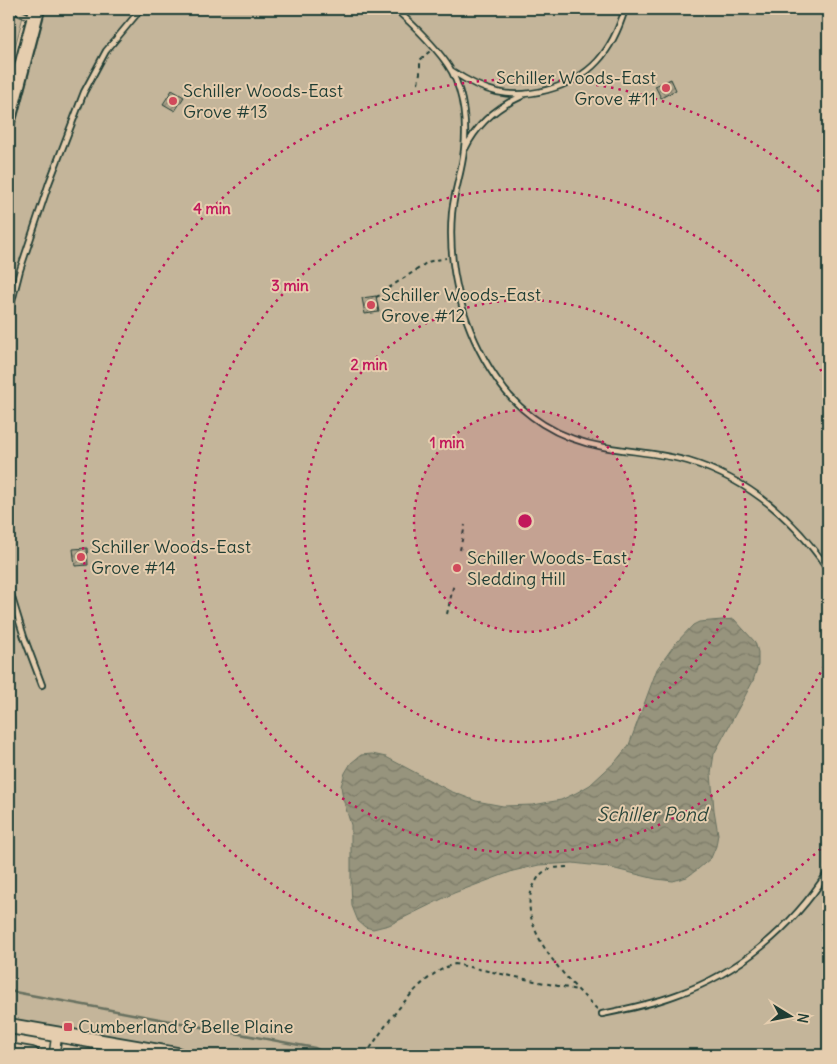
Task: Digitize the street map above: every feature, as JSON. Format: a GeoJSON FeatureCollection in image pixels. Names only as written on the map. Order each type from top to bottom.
{"type":"FeatureCollection","features":[{"type":"Feature","properties":{"kind":"main road"},"geometry":{"type":"LineString","coordinates":[[9,116],[35,14]]}},
{"type":"Feature","properties":{"kind":"main road"},"geometry":{"type":"LineString","coordinates":[[9,1026],[177,1055]]}},
{"type":"Feature","properties":{"kind":"main road"},"geometry":{"type":"LineString","coordinates":[[9,1051],[32,1055]]}},
{"type":"Feature","properties":{"kind":"street"},"geometry":{"type":"LineString","coordinates":[[54,1055],[57,1034]]}},
{"type":"Feature","properties":{"kind":"lane"},"geometry":{"type":"LineString","coordinates":[[11,9],[35,14]]}},
{"type":"Feature","properties":{"kind":"lane"},"geometry":{"type":"LineString","coordinates":[[9,313],[20,270],[48,183],[84,92],[106,51],[141,9]]}},
{"type":"Feature","properties":{"kind":"lane"},"geometry":{"type":"LineString","coordinates":[[395,9],[413,25],[451,70],[464,79],[490,90],[512,95],[524,95],[557,87],[582,76],[607,50],[625,9]]}},
{"type":"Feature","properties":{"kind":"lane"},"geometry":{"type":"LineString","coordinates":[[451,70],[463,110],[465,137],[464,153],[454,195],[452,215],[453,258],[457,282],[465,314],[479,349],[505,390],[534,418],[556,432],[570,438],[606,447],[672,457],[704,467],[731,479],[758,495],[787,518],[828,569]]}},
{"type":"Feature","properties":{"kind":"lane"},"geometry":{"type":"LineString","coordinates":[[464,153],[476,130],[484,121],[503,106],[524,95]]}},
{"type":"Feature","properties":{"kind":"lane"},"geometry":{"type":"LineString","coordinates":[[9,588],[21,630],[42,685]]}},
{"type":"Feature","properties":{"kind":"lane"},"geometry":{"type":"LineString","coordinates":[[602,1014],[676,995],[708,982],[735,966],[772,938],[791,920],[808,902],[828,872]]}},
{"type":"Feature","properties":{"kind":"path"},"geometry":{"type":"LineString","coordinates":[[418,84],[420,60],[433,48]]}},
{"type":"Feature","properties":{"kind":"path"},"geometry":{"type":"LineString","coordinates":[[376,297],[385,293],[390,287],[427,262],[453,258]]}},
{"type":"Feature","properties":{"kind":"path"},"geometry":{"type":"LineString","coordinates":[[460,550],[465,525]]}},
{"type":"Feature","properties":{"kind":"path"},"geometry":{"type":"LineString","coordinates":[[447,614],[454,583]]}},
{"type":"Feature","properties":{"kind":"path"},"geometry":{"type":"LineString","coordinates":[[566,866],[548,868],[542,873],[533,888],[529,906],[530,914],[539,937],[548,952],[577,990],[602,1014]]}},
{"type":"Feature","properties":{"kind":"path"},"geometry":{"type":"LineString","coordinates":[[821,930],[828,923]]}},
{"type":"Feature","properties":{"kind":"path"},"geometry":{"type":"LineString","coordinates":[[366,1055],[384,1028],[418,986],[434,972],[445,966],[455,964],[577,990]]}},
{"type":"Feature","properties":{"kind":"green space"},"geometry":{"type":"Polygon","coordinates":[[[9,9],[25,9],[9,70],[9,9]]]}},
{"type":"Feature","properties":{"kind":"green space"},"geometry":{"type":"Polygon","coordinates":[[[46,9],[828,9],[828,1055],[214,1055],[9,1019],[9,150],[46,9]]]}},
{"type":"Feature","properties":{"kind":"green space"},"geometry":{"type":"Polygon","coordinates":[[[100,1049],[142,1055],[77,1055],[78,1051],[100,1049]]]}},
{"type":"Feature","properties":{"kind":"water","name":"Schiller Pond"},"geometry":{"type":"Polygon","coordinates":[[[734,619],[755,642],[758,652],[758,665],[753,681],[714,754],[711,773],[718,834],[711,858],[698,869],[687,877],[673,881],[656,879],[607,867],[573,863],[539,865],[513,871],[454,893],[389,925],[373,929],[365,927],[358,921],[352,906],[351,825],[341,786],[345,773],[351,763],[361,755],[372,754],[386,757],[450,791],[476,801],[503,806],[533,805],[561,800],[590,785],[616,761],[629,745],[657,669],[675,644],[693,625],[699,622],[734,619]]]}},
{"type":"Feature","properties":{"kind":"building","name":"Schiller Woods-East Grove #11"},"geometry":{"type":"Polygon","coordinates":[[[671,79],[676,90],[661,98],[655,86],[671,79]]]}},
{"type":"Feature","properties":{"kind":"building","name":"Schiller Woods-East Grove #13"},"geometry":{"type":"Polygon","coordinates":[[[172,90],[184,97],[175,111],[163,104],[172,90]]]}},
{"type":"Feature","properties":{"kind":"building","name":"Schiller Woods-East Grove #12"},"geometry":{"type":"Polygon","coordinates":[[[376,296],[379,312],[365,314],[362,298],[376,296]]]}},
{"type":"Feature","properties":{"kind":"building","name":"Schiller Woods-East Grove #14"},"geometry":{"type":"Polygon","coordinates":[[[87,548],[88,565],[75,566],[73,549],[87,548]]]}},
{"type":"Feature","properties":{"kind":"waterway"},"geometry":{"type":"LineString","coordinates":[[9,991],[315,1048],[329,1055]]}},
{"type":"Feature","properties":{"kind":"place","name":"Schiller Woods-East Grove #11"},"geometry":{"type":"Point","coordinates":[666,88]}},
{"type":"Feature","properties":{"kind":"place","name":"Schiller Woods-East Grove #13"},"geometry":{"type":"Point","coordinates":[173,101]}},
{"type":"Feature","properties":{"kind":"place","name":"Schiller Woods-East Grove #12"},"geometry":{"type":"Point","coordinates":[371,305]}},
{"type":"Feature","properties":{"kind":"place","name":"Schiller Woods-East Grove #14"},"geometry":{"type":"Point","coordinates":[81,557]}},
{"type":"Feature","properties":{"kind":"place","name":"Schiller Woods-East Sledding Hill"},"geometry":{"type":"Point","coordinates":[457,568]}},
{"type":"Feature","properties":{"kind":"place","name":"Cumberland & Belle Plaine"},"geometry":{"type":"Point","coordinates":[68,1027]}}]}
